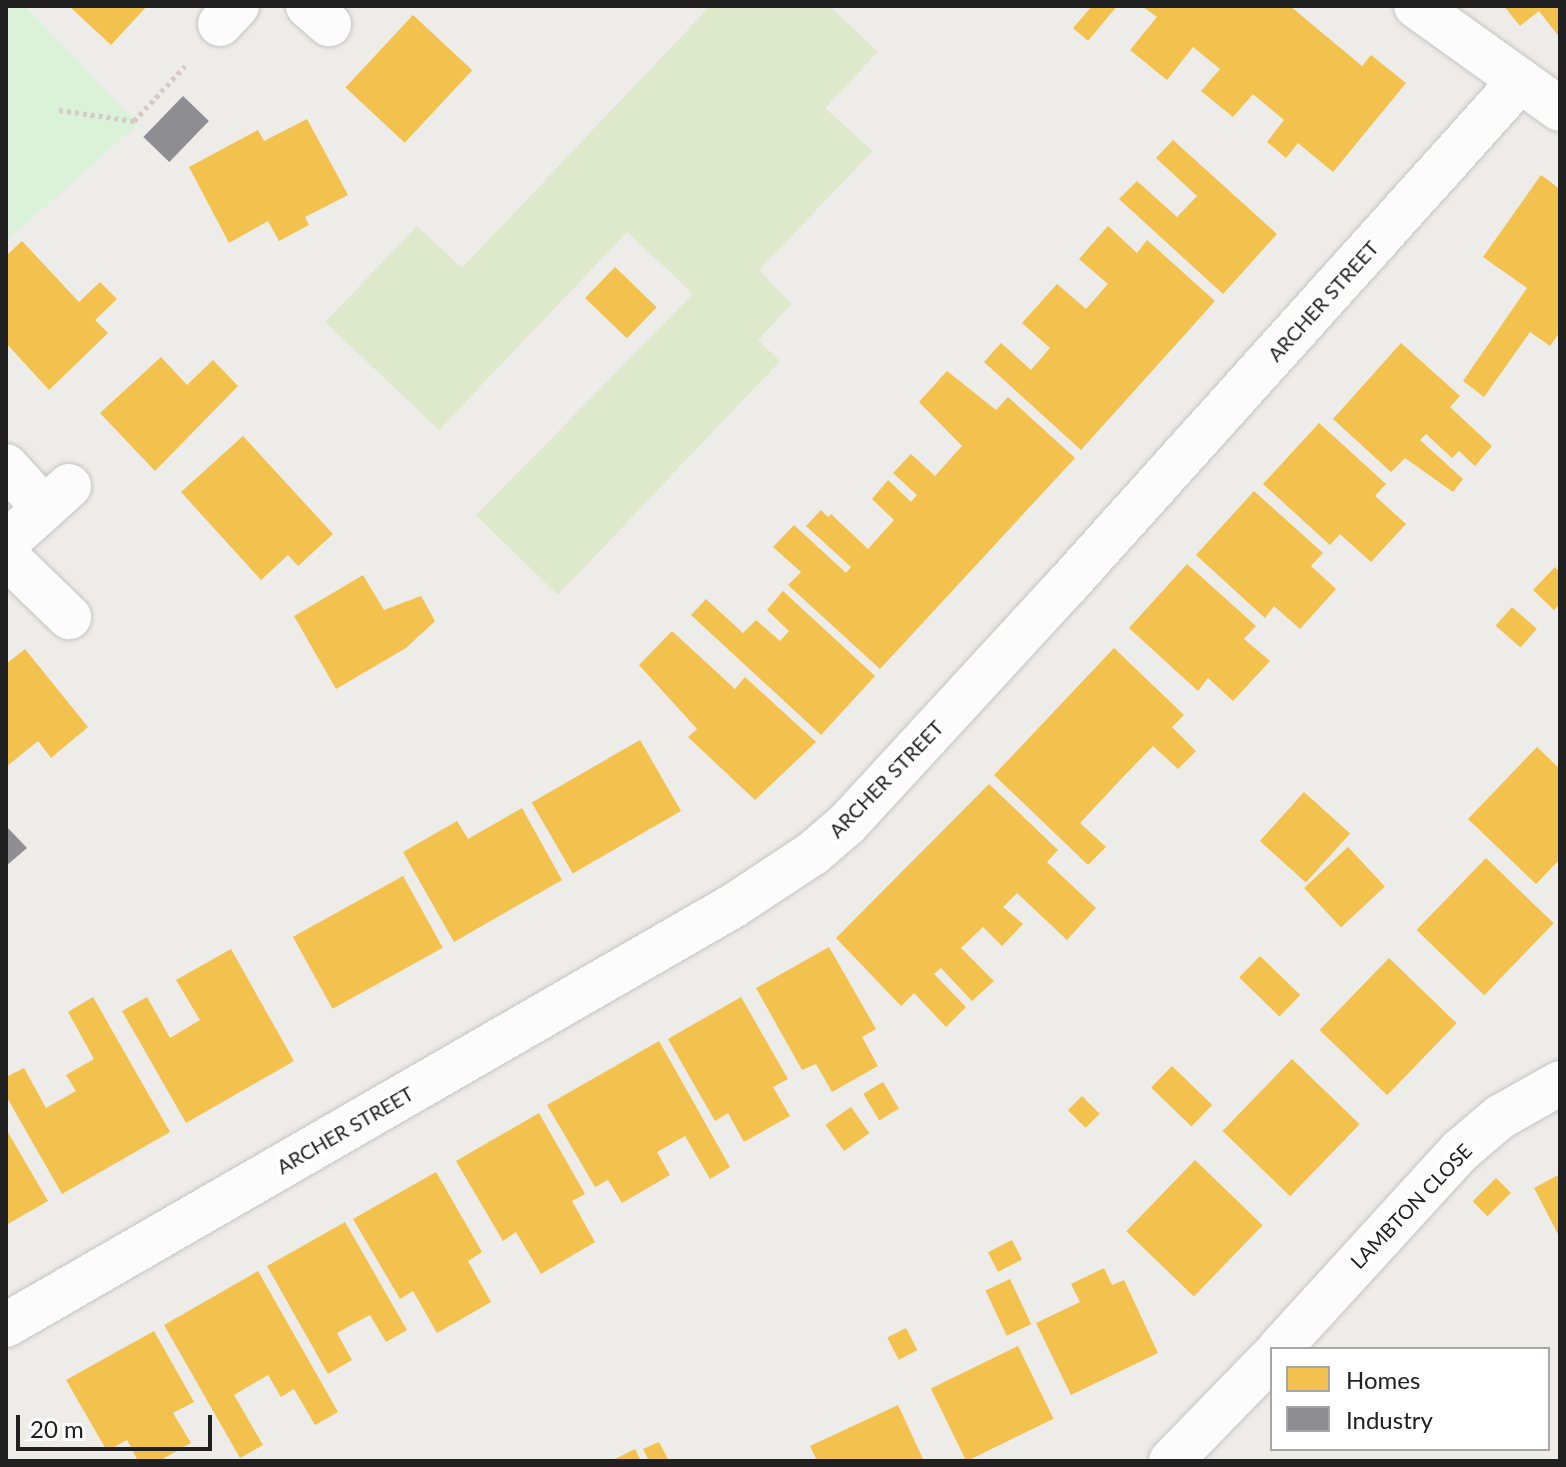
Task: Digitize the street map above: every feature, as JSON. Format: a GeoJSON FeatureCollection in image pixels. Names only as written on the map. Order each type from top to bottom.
{"type":"FeatureCollection","features":[{"type":"Feature","properties":{"kind":"street"},"geometry":{"type":"LineString","coordinates":[[1416,6],[1560,109]]}},
{"type":"Feature","properties":{"kind":"street","name":"ARCHER STREET"},"geometry":{"type":"LineString","coordinates":[[6,1325],[719,914],[812,854],[847,824],[1056,596],[1520,81]]}},
{"type":"Feature","properties":{"kind":"street"},"geometry":{"type":"LineString","coordinates":[[6,466],[56,497],[6,543]]}},
{"type":"Feature","properties":{"kind":"street"},"geometry":{"type":"LineString","coordinates":[[6,556],[69,617]]}},
{"type":"Feature","properties":{"kind":"street","name":"LAMBTON CLOSE"},"geometry":{"type":"LineString","coordinates":[[1281,1347],[1460,1151],[1500,1117],[1560,1083]]}},
{"type":"Feature","properties":{"kind":"street"},"geometry":{"type":"LineString","coordinates":[[1171,1461],[1270,1359]]}},
{"type":"Feature","properties":{"kind":"path"},"geometry":{"type":"LineString","coordinates":[[59,110],[134,121],[229,15]]}},
{"type":"Feature","properties":{"kind":"green space"},"geometry":{"type":"Polygon","coordinates":[[[6,6],[25,6],[138,124],[6,241],[6,6]]]}},
{"type":"Feature","properties":{"kind":"green space"},"geometry":{"type":"Polygon","coordinates":[[[710,6],[830,6],[878,52],[825,108],[873,151],[759,270],[792,304],[758,340],[780,361],[558,595],[476,515],[693,294],[627,232],[439,430],[325,322],[417,226],[462,268],[710,6]]]}},
{"type":"Feature","properties":{"kind":"building: Homes"},"geometry":{"type":"Polygon","coordinates":[[[69,6],[147,6],[111,45],[69,6]]]}},
{"type":"Feature","properties":{"kind":"building: Homes"},"geometry":{"type":"Polygon","coordinates":[[[1092,6],[1117,6],[1088,41],[1073,28],[1092,6]]]}},
{"type":"Feature","properties":{"kind":"building: Homes"},"geometry":{"type":"Polygon","coordinates":[[[1142,6],[1290,6],[1362,66],[1371,55],[1406,83],[1333,172],[1298,143],[1286,158],[1267,142],[1284,120],[1253,94],[1233,117],[1201,91],[1220,69],[1193,47],[1167,80],[1130,50],[1157,17],[1142,6]]]}},
{"type":"Feature","properties":{"kind":"building: Homes"},"geometry":{"type":"Polygon","coordinates":[[[1504,6],[1560,6],[1560,38],[1539,11],[1520,26],[1504,6]]]}},
{"type":"Feature","properties":{"kind":"building: Homes"},"geometry":{"type":"Polygon","coordinates":[[[413,15],[472,70],[405,143],[345,87],[413,15]]]}},
{"type":"Feature","properties":{"kind":"building: Homes"},"geometry":{"type":"Polygon","coordinates":[[[307,119],[348,195],[305,217],[309,225],[279,241],[268,221],[229,243],[189,167],[258,130],[264,141],[307,119]]]}},
{"type":"Feature","properties":{"kind":"building: Homes"},"geometry":{"type":"Polygon","coordinates":[[[1173,140],[1277,234],[1223,294],[1119,199],[1137,181],[1177,217],[1197,196],[1156,158],[1173,140]]]}},
{"type":"Feature","properties":{"kind":"building: Homes"},"geometry":{"type":"Polygon","coordinates":[[[1541,175],[1560,189],[1560,332],[1550,346],[1530,332],[1484,397],[1463,381],[1527,288],[1483,257],[1541,175]]]}},
{"type":"Feature","properties":{"kind":"building: Homes"},"geometry":{"type":"Polygon","coordinates":[[[1108,226],[1137,253],[1147,240],[1215,301],[1081,450],[984,362],[1001,343],[1031,370],[1050,348],[1022,323],[1057,284],[1086,309],[1108,284],[1079,259],[1108,226]]]}},
{"type":"Feature","properties":{"kind":"building: Homes"},"geometry":{"type":"Polygon","coordinates":[[[22,241],[79,302],[100,282],[117,299],[95,320],[108,333],[49,390],[6,343],[6,256],[22,241]]]}},
{"type":"Feature","properties":{"kind":"building: Homes"},"geometry":{"type":"Polygon","coordinates":[[[615,267],[657,307],[627,338],[585,298],[615,267]]]}},
{"type":"Feature","properties":{"kind":"building: Homes"},"geometry":{"type":"Polygon","coordinates":[[[1401,343],[1460,396],[1450,407],[1492,446],[1475,466],[1459,451],[1452,458],[1426,434],[1420,440],[1463,479],[1453,492],[1405,458],[1391,472],[1333,419],[1401,343]]]}},
{"type":"Feature","properties":{"kind":"building: Homes"},"geometry":{"type":"Polygon","coordinates":[[[161,357],[187,385],[213,360],[238,386],[155,471],[100,413],[161,357]]]}},
{"type":"Feature","properties":{"kind":"building: Homes"},"geometry":{"type":"Polygon","coordinates":[[[947,371],[996,410],[1008,397],[1075,458],[880,669],[788,585],[801,572],[773,547],[794,525],[846,573],[851,567],[806,526],[821,510],[828,517],[831,514],[868,549],[894,520],[872,499],[888,480],[911,502],[917,495],[893,473],[911,454],[935,476],[962,446],[919,402],[947,371]]]}},
{"type":"Feature","properties":{"kind":"building: Homes"},"geometry":{"type":"Polygon","coordinates":[[[1319,423],[1386,484],[1375,496],[1406,524],[1371,562],[1340,534],[1330,545],[1263,484],[1319,423]]]}},
{"type":"Feature","properties":{"kind":"building: Homes"},"geometry":{"type":"Polygon","coordinates":[[[243,436],[333,534],[298,566],[288,555],[261,580],[181,492],[243,436]]]}},
{"type":"Feature","properties":{"kind":"building: Homes"},"geometry":{"type":"Polygon","coordinates":[[[1254,491],[1323,553],[1311,566],[1336,589],[1300,629],[1274,606],[1265,618],[1196,555],[1254,491]]]}},
{"type":"Feature","properties":{"kind":"building: Homes"},"geometry":{"type":"Polygon","coordinates":[[[1187,564],[1256,626],[1244,639],[1270,661],[1233,701],[1208,678],[1198,691],[1129,628],[1187,564]]]}},
{"type":"Feature","properties":{"kind":"building: Homes"},"geometry":{"type":"Polygon","coordinates":[[[1555,567],[1560,572],[1560,604],[1554,610],[1533,590],[1555,567]]]}},
{"type":"Feature","properties":{"kind":"building: Homes"},"geometry":{"type":"Polygon","coordinates":[[[363,575],[384,610],[421,596],[435,621],[406,648],[336,689],[294,616],[363,575]]]}},
{"type":"Feature","properties":{"kind":"building: Homes"},"geometry":{"type":"Polygon","coordinates":[[[783,591],[875,676],[821,735],[691,615],[706,599],[743,633],[756,620],[780,641],[789,631],[767,610],[783,591]]]}},
{"type":"Feature","properties":{"kind":"building: Homes"},"geometry":{"type":"Polygon","coordinates":[[[1512,607],[1537,629],[1521,648],[1496,626],[1512,607]]]}},
{"type":"Feature","properties":{"kind":"building: Homes"},"geometry":{"type":"Polygon","coordinates":[[[672,631],[735,689],[745,677],[816,742],[755,800],[688,737],[697,729],[639,665],[672,631]]]}},
{"type":"Feature","properties":{"kind":"building: Homes"},"geometry":{"type":"Polygon","coordinates":[[[1114,648],[1184,715],[1172,727],[1196,751],[1178,769],[1153,746],[1123,777],[1080,823],[1106,847],[1088,865],[994,775],[1114,648]]]}},
{"type":"Feature","properties":{"kind":"building: Homes"},"geometry":{"type":"Polygon","coordinates":[[[25,649],[88,727],[51,758],[38,741],[6,767],[6,664],[25,649]]]}},
{"type":"Feature","properties":{"kind":"building: Homes"},"geometry":{"type":"Polygon","coordinates":[[[640,740],[681,811],[573,874],[532,802],[640,740]]]}},
{"type":"Feature","properties":{"kind":"building: Homes"},"geometry":{"type":"Polygon","coordinates":[[[1537,747],[1560,769],[1560,859],[1536,884],[1468,819],[1537,747]]]}},
{"type":"Feature","properties":{"kind":"building: Homes"},"geometry":{"type":"Polygon","coordinates":[[[989,784],[1058,850],[1047,862],[1096,908],[1067,940],[1017,893],[1003,907],[1023,924],[1002,946],[983,927],[961,948],[994,981],[972,1001],[941,968],[934,974],[966,1007],[946,1027],[914,993],[901,1006],[836,938],[989,784]]]}},
{"type":"Feature","properties":{"kind":"building: Homes"},"geometry":{"type":"Polygon","coordinates":[[[1304,792],[1350,833],[1306,883],[1260,841],[1304,792]]]}},
{"type":"Feature","properties":{"kind":"building: Homes"},"geometry":{"type":"Polygon","coordinates":[[[522,808],[562,880],[454,942],[403,852],[457,821],[468,839],[522,808]]]}},
{"type":"Feature","properties":{"kind":"building: Homes"},"geometry":{"type":"Polygon","coordinates":[[[1348,847],[1385,886],[1341,927],[1304,888],[1348,847]]]}},
{"type":"Feature","properties":{"kind":"building: Homes"},"geometry":{"type":"Polygon","coordinates":[[[1486,858],[1554,923],[1484,995],[1417,930],[1486,858]]]}},
{"type":"Feature","properties":{"kind":"building: Homes"},"geometry":{"type":"Polygon","coordinates":[[[403,876],[443,948],[333,1009],[293,937],[403,876]]]}},
{"type":"Feature","properties":{"kind":"building: Homes"},"geometry":{"type":"Polygon","coordinates":[[[829,947],[876,1029],[862,1037],[878,1066],[832,1092],[816,1064],[802,1070],[756,988],[829,947]]]}},
{"type":"Feature","properties":{"kind":"building: Homes"},"geometry":{"type":"Polygon","coordinates":[[[231,949],[294,1061],[186,1123],[122,1011],[147,997],[170,1038],[200,1020],[176,980],[231,949]]]}},
{"type":"Feature","properties":{"kind":"building: Homes"},"geometry":{"type":"Polygon","coordinates":[[[1260,956],[1300,995],[1279,1016],[1239,978],[1260,956]]]}},
{"type":"Feature","properties":{"kind":"building: Homes"},"geometry":{"type":"Polygon","coordinates":[[[1389,958],[1457,1023],[1387,1095],[1320,1030],[1389,958]]]}},
{"type":"Feature","properties":{"kind":"building: Homes"},"geometry":{"type":"Polygon","coordinates":[[[93,997],[170,1132],[62,1194],[6,1096],[6,1077],[24,1068],[46,1108],[76,1091],[66,1075],[94,1059],[68,1012],[93,997]]]}},
{"type":"Feature","properties":{"kind":"building: Homes"},"geometry":{"type":"Polygon","coordinates":[[[741,997],[788,1079],[773,1087],[790,1116],[744,1142],[728,1113],[715,1121],[668,1039],[741,997]]]}},
{"type":"Feature","properties":{"kind":"building: Homes"},"geometry":{"type":"Polygon","coordinates":[[[659,1041],[730,1167],[710,1179],[685,1136],[657,1152],[670,1175],[622,1203],[608,1180],[595,1187],[547,1105],[659,1041]]]}},
{"type":"Feature","properties":{"kind":"building: Homes"},"geometry":{"type":"Polygon","coordinates":[[[1292,1059],[1360,1124],[1290,1196],[1223,1131],[1292,1059]]]}},
{"type":"Feature","properties":{"kind":"building: Homes"},"geometry":{"type":"Polygon","coordinates":[[[1172,1066],[1212,1105],[1191,1126],[1151,1088],[1172,1066]]]}},
{"type":"Feature","properties":{"kind":"building: Homes"},"geometry":{"type":"Polygon","coordinates":[[[883,1082],[899,1109],[879,1120],[863,1094],[883,1082]]]}},
{"type":"Feature","properties":{"kind":"building: Homes"},"geometry":{"type":"Polygon","coordinates":[[[1082,1096],[1100,1114],[1086,1128],[1068,1110],[1082,1096]]]}},
{"type":"Feature","properties":{"kind":"building: Homes"},"geometry":{"type":"Polygon","coordinates":[[[851,1107],[869,1133],[844,1151],[826,1125],[851,1107]]]}},
{"type":"Feature","properties":{"kind":"building: Homes"},"geometry":{"type":"Polygon","coordinates":[[[539,1113],[585,1194],[572,1201],[595,1242],[541,1274],[516,1232],[503,1241],[456,1161],[539,1113]]]}},
{"type":"Feature","properties":{"kind":"building: Homes"},"geometry":{"type":"Polygon","coordinates":[[[6,1129],[48,1201],[6,1225],[6,1129]]]}},
{"type":"Feature","properties":{"kind":"building: Homes"},"geometry":{"type":"Polygon","coordinates":[[[1195,1160],[1263,1225],[1194,1297],[1126,1231],[1195,1160]]]}},
{"type":"Feature","properties":{"kind":"building: Homes"},"geometry":{"type":"Polygon","coordinates":[[[436,1172],[482,1252],[468,1261],[491,1302],[437,1333],[413,1291],[400,1299],[353,1219],[436,1172]]]}},
{"type":"Feature","properties":{"kind":"building: Homes"},"geometry":{"type":"Polygon","coordinates":[[[1560,1174],[1560,1238],[1534,1188],[1560,1174]]]}},
{"type":"Feature","properties":{"kind":"building: Homes"},"geometry":{"type":"Polygon","coordinates":[[[1496,1178],[1511,1193],[1488,1216],[1473,1201],[1496,1178]]]}},
{"type":"Feature","properties":{"kind":"building: Homes"},"geometry":{"type":"Polygon","coordinates":[[[345,1222],[407,1330],[386,1342],[370,1315],[353,1324],[337,1333],[352,1360],[328,1374],[267,1266],[345,1222]]]}},
{"type":"Feature","properties":{"kind":"building: Homes"},"geometry":{"type":"Polygon","coordinates":[[[1012,1240],[1022,1260],[998,1272],[988,1252],[1012,1240]]]}},
{"type":"Feature","properties":{"kind":"building: Homes"},"geometry":{"type":"Polygon","coordinates":[[[1104,1268],[1112,1285],[1124,1280],[1158,1353],[1071,1395],[1036,1323],[1080,1302],[1071,1284],[1104,1268]]]}},
{"type":"Feature","properties":{"kind":"building: Homes"},"geometry":{"type":"Polygon","coordinates":[[[258,1271],[338,1412],[315,1425],[294,1389],[281,1397],[268,1375],[234,1395],[263,1445],[240,1458],[164,1325],[258,1271]]]}},
{"type":"Feature","properties":{"kind":"building: Homes"},"geometry":{"type":"Polygon","coordinates":[[[1010,1279],[1031,1324],[1007,1336],[986,1290],[1010,1279]]]}},
{"type":"Feature","properties":{"kind":"building: Homes"},"geometry":{"type":"Polygon","coordinates":[[[906,1328],[917,1350],[899,1360],[887,1338],[906,1328]]]}},
{"type":"Feature","properties":{"kind":"building: Homes"},"geometry":{"type":"Polygon","coordinates":[[[154,1331],[194,1402],[173,1413],[191,1443],[159,1461],[138,1461],[127,1440],[107,1451],[66,1380],[154,1331]]]}},
{"type":"Feature","properties":{"kind":"building: Homes"},"geometry":{"type":"Polygon","coordinates":[[[1018,1346],[1054,1419],[966,1461],[931,1389],[1018,1346]]]}},
{"type":"Feature","properties":{"kind":"building: Homes"},"geometry":{"type":"Polygon","coordinates":[[[898,1405],[924,1461],[817,1461],[810,1446],[898,1405]]]}},
{"type":"Feature","properties":{"kind":"building: Homes"},"geometry":{"type":"Polygon","coordinates":[[[659,1442],[669,1461],[649,1461],[643,1449],[659,1442]]]}},
{"type":"Feature","properties":{"kind":"building: Homes"},"geometry":{"type":"Polygon","coordinates":[[[635,1449],[641,1461],[611,1461],[635,1449]]]}},
{"type":"Feature","properties":{"kind":"building: Industry"},"geometry":{"type":"Polygon","coordinates":[[[183,96],[209,121],[169,162],[143,137],[183,96]]]}},
{"type":"Feature","properties":{"kind":"building: Industry"},"geometry":{"type":"Polygon","coordinates":[[[6,826],[27,848],[6,866],[6,826]]]}}]}
